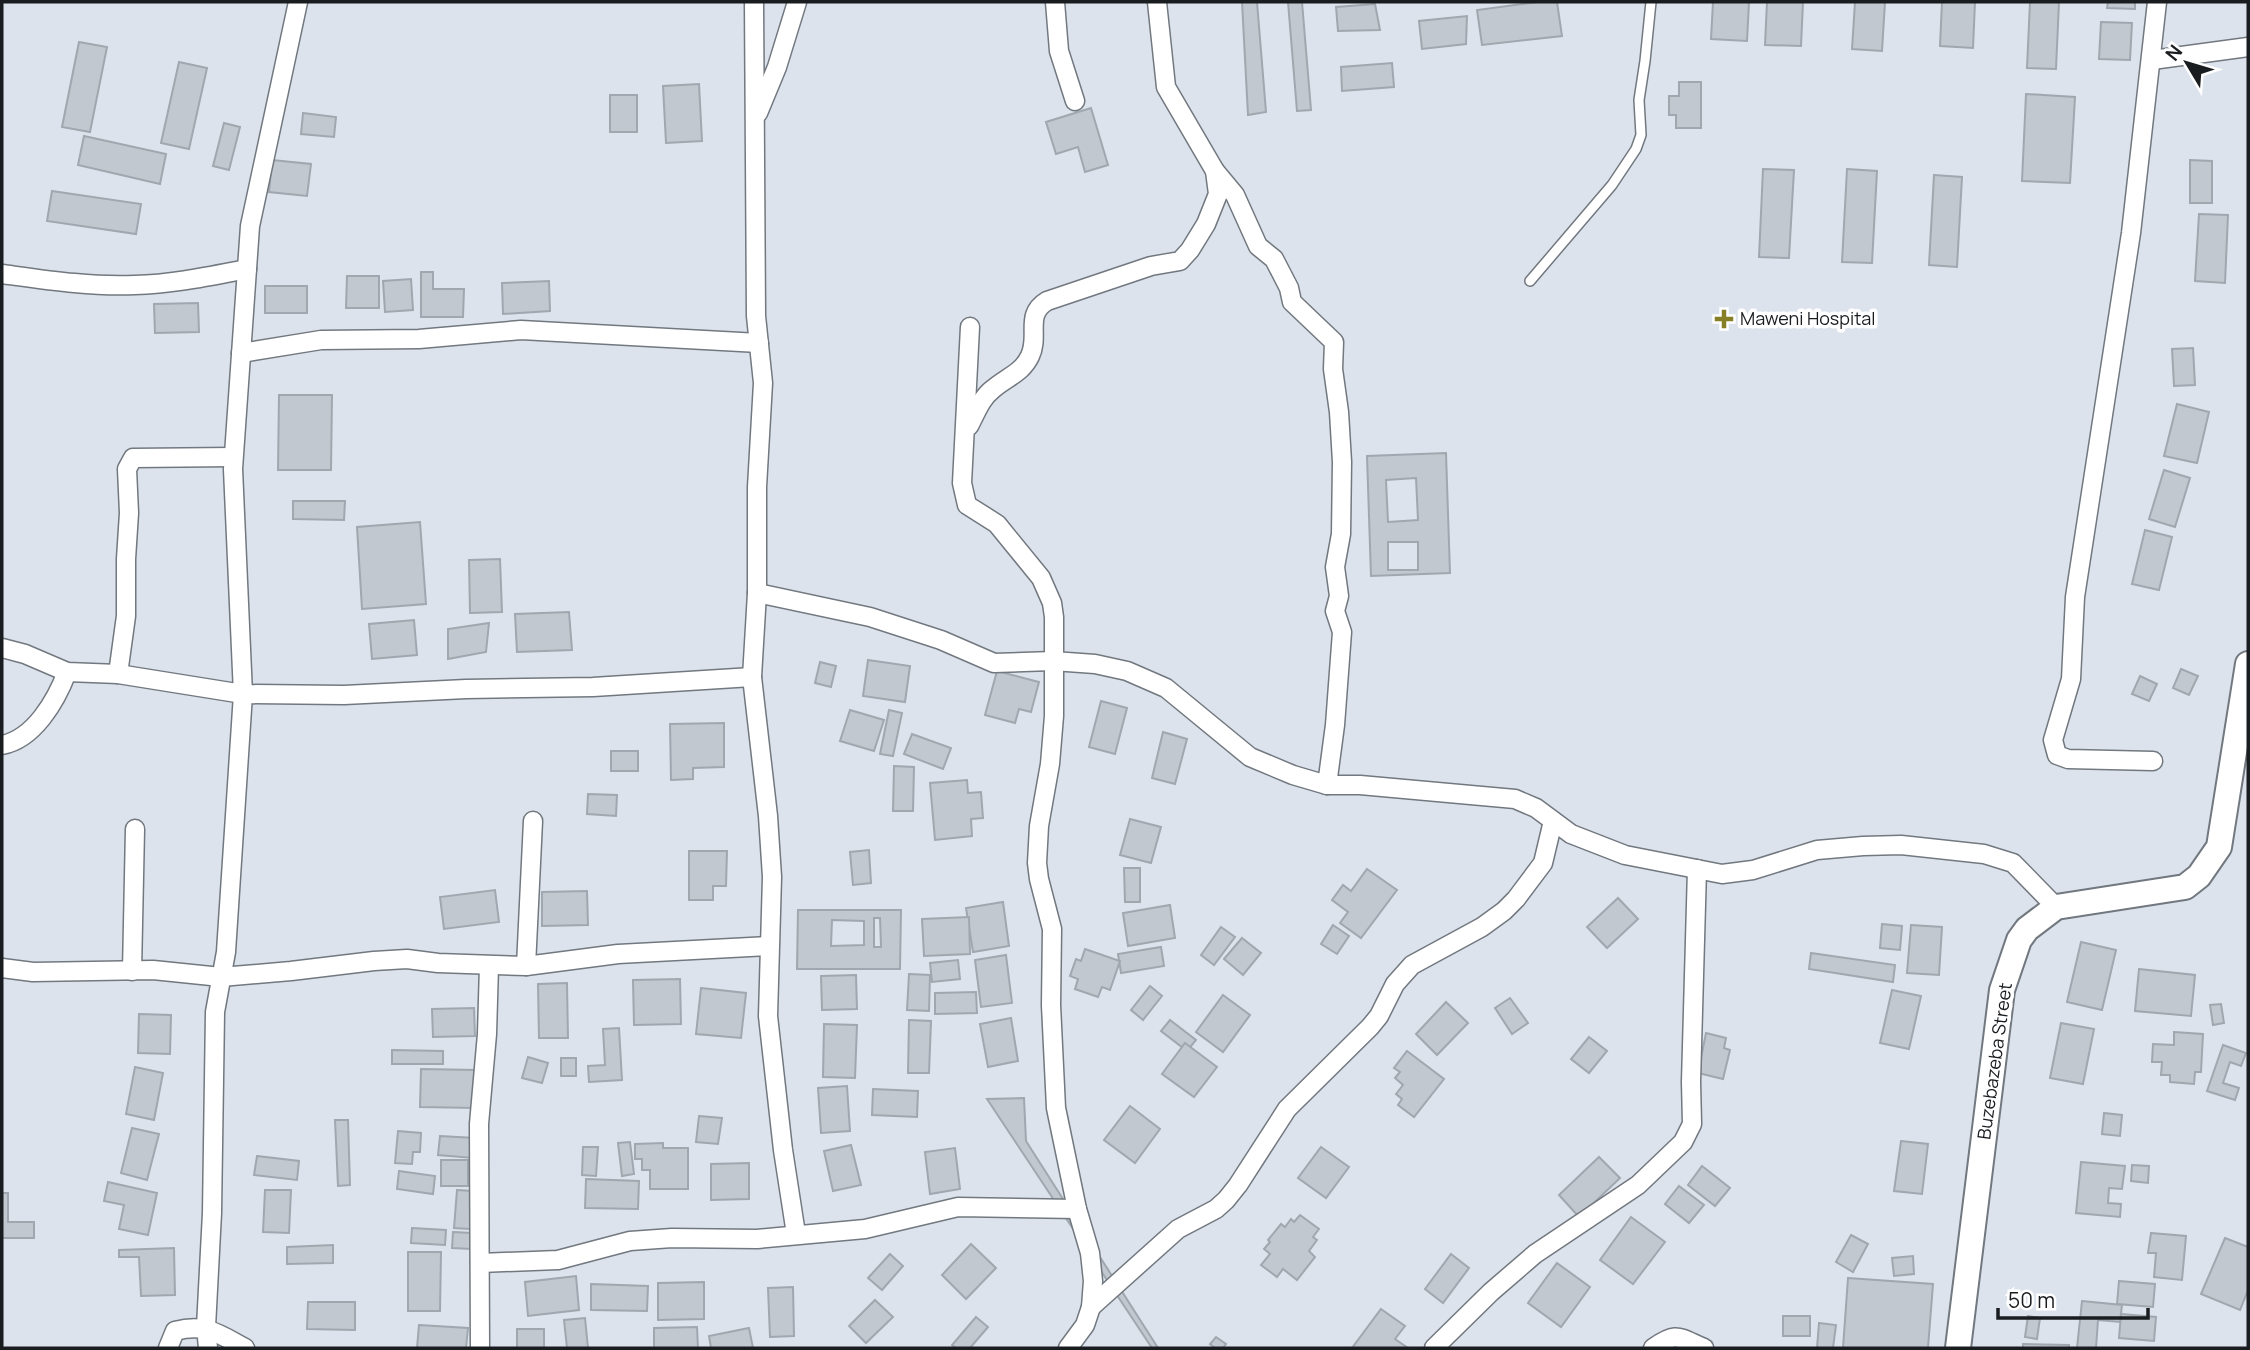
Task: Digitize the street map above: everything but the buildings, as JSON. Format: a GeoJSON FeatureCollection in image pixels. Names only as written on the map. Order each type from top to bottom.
{"type":"FeatureCollection","features":[{"type":"Feature","properties":{"kind":"street"},"geometry":{"type":"LineString","coordinates":[[208,1348],[206,1327],[212,1213],[215,1012],[226,952],[243,694],[233,457],[250,226],[298,2]]}},
{"type":"Feature","properties":{"kind":"street"},"geometry":{"type":"LineString","coordinates":[[754,2],[756,316],[763,383],[757,487],[757,593],[752,677],[772,877],[768,1016],[783,1150],[796,1234]]}},
{"type":"Feature","properties":{"kind":"street"},"geometry":{"type":"LineString","coordinates":[[754,122],[777,67],[797,2]]}},
{"type":"Feature","properties":{"kind":"street"},"geometry":{"type":"LineString","coordinates":[[1055,2],[1059,51],[1075,102]]}},
{"type":"Feature","properties":{"kind":"street"},"geometry":{"type":"LineString","coordinates":[[1157,2],[1166,87],[1215,171],[1235,195],[1258,246],[1274,259],[1289,288],[1292,303],[1334,342],[1336,348],[1333,369],[1339,412],[1342,510],[1335,567],[1339,596],[1335,611],[1342,632],[1327,785]]}},
{"type":"Feature","properties":{"kind":"street"},"geometry":{"type":"LineString","coordinates":[[2153,761],[2068,759],[2057,755],[2053,746],[2071,679],[2077,584],[2114,351],[2152,60],[2157,2]]}},
{"type":"Feature","properties":{"kind":"street"},"geometry":{"type":"LineString","coordinates":[[2152,60],[2248,47]]}},
{"type":"Feature","properties":{"kind":"street"},"geometry":{"type":"LineString","coordinates":[[965,432],[993,388],[1010,379],[1026,365],[1032,351],[1034,316],[1039,306],[1151,266],[1180,261],[1206,224],[1218,194],[1215,171]]}},
{"type":"Feature","properties":{"kind":"street"},"geometry":{"type":"LineString","coordinates":[[2,274],[70,283],[135,285],[200,278],[247,269]]}},
{"type":"Feature","properties":{"kind":"street"},"geometry":{"type":"LineString","coordinates":[[970,327],[962,483],[965,502],[997,524],[1041,578],[1052,603],[1055,690],[1051,752],[1038,826],[1037,863],[1052,929],[1051,1005],[1056,1108],[1092,1267],[1091,1307],[1085,1325],[1068,1348]]}},
{"type":"Feature","properties":{"kind":"street"},"geometry":{"type":"LineString","coordinates":[[241,353],[321,340],[419,339],[521,330],[759,343]]}},
{"type":"Feature","properties":{"kind":"street"},"geometry":{"type":"LineString","coordinates":[[118,674],[126,615],[129,513],[126,481],[129,463],[132,458],[147,457],[233,457]]}},
{"type":"Feature","properties":{"kind":"street"},"geometry":{"type":"LineString","coordinates":[[757,593],[870,617],[941,640],[994,663],[1054,661],[1095,664],[1126,671],[1166,688],[1250,757],[1293,775],[1327,785],[1360,785],[1515,799],[1536,808],[1572,834],[1625,855],[1722,874],[1737,873],[1817,850],[1863,846],[1901,845],[1984,855],[2006,859],[2056,907],[2185,887],[2199,876],[2219,847],[2245,702],[2248,664]]}},
{"type":"Feature","properties":{"kind":"street"},"geometry":{"type":"LineString","coordinates":[[2,648],[25,654],[67,672],[118,674],[243,694],[344,695],[593,687],[752,677]]}},
{"type":"Feature","properties":{"kind":"street"},"geometry":{"type":"LineString","coordinates":[[2,745],[18,741],[34,727],[62,686],[67,672]]}},
{"type":"Feature","properties":{"kind":"street"},"geometry":{"type":"LineString","coordinates":[[526,966],[533,821]]}},
{"type":"Feature","properties":{"kind":"street"},"geometry":{"type":"LineString","coordinates":[[1091,1307],[1178,1229],[1216,1209],[1232,1193],[1287,1109],[1370,1027],[1379,1016],[1395,984],[1412,965],[1482,927],[1504,911],[1543,863],[1553,821]]}},
{"type":"Feature","properties":{"kind":"street"},"geometry":{"type":"LineString","coordinates":[[132,971],[135,829]]}},
{"type":"Feature","properties":{"kind":"street"},"geometry":{"type":"LineString","coordinates":[[1434,1348],[1491,1292],[1535,1254],[1638,1185],[1683,1142],[1690,1130],[1693,1116],[1691,1082],[1697,869]]}},
{"type":"Feature","properties":{"kind":"street","name":"Buzebazeba Street"},"geometry":{"type":"LineString","coordinates":[[1958,1348],[2002,990],[2019,940],[2039,919],[2056,907]]}},
{"type":"Feature","properties":{"kind":"street"},"geometry":{"type":"LineString","coordinates":[[2,968],[33,972],[153,970],[221,977],[407,959],[489,966],[526,966],[618,954],[769,946]]}},
{"type":"Feature","properties":{"kind":"street"},"geometry":{"type":"LineString","coordinates":[[480,1348],[479,1124],[487,1034],[489,966]]}},
{"type":"Feature","properties":{"kind":"street"},"geometry":{"type":"LineString","coordinates":[[480,1263],[558,1260],[630,1241],[685,1238],[757,1239],[865,1229],[958,1207],[1077,1209]]}},
{"type":"Feature","properties":{"kind":"street"},"geometry":{"type":"LineString","coordinates":[[168,1348],[175,1331],[188,1327],[206,1327],[245,1348]]}},
{"type":"Feature","properties":{"kind":"street"},"geometry":{"type":"LineString","coordinates":[[1653,1348],[1669,1337],[1703,1348]]}},
{"type":"Feature","properties":{"kind":"lane"},"geometry":{"type":"LineString","coordinates":[[1530,281],[1612,185],[1636,149],[1641,135],[1639,100],[1651,2]]}},
{"type":"Feature","properties":{"kind":"place","name":"Maweni Hospital"},"geometry":{"type":"Point","coordinates":[1724,319]}}]}
